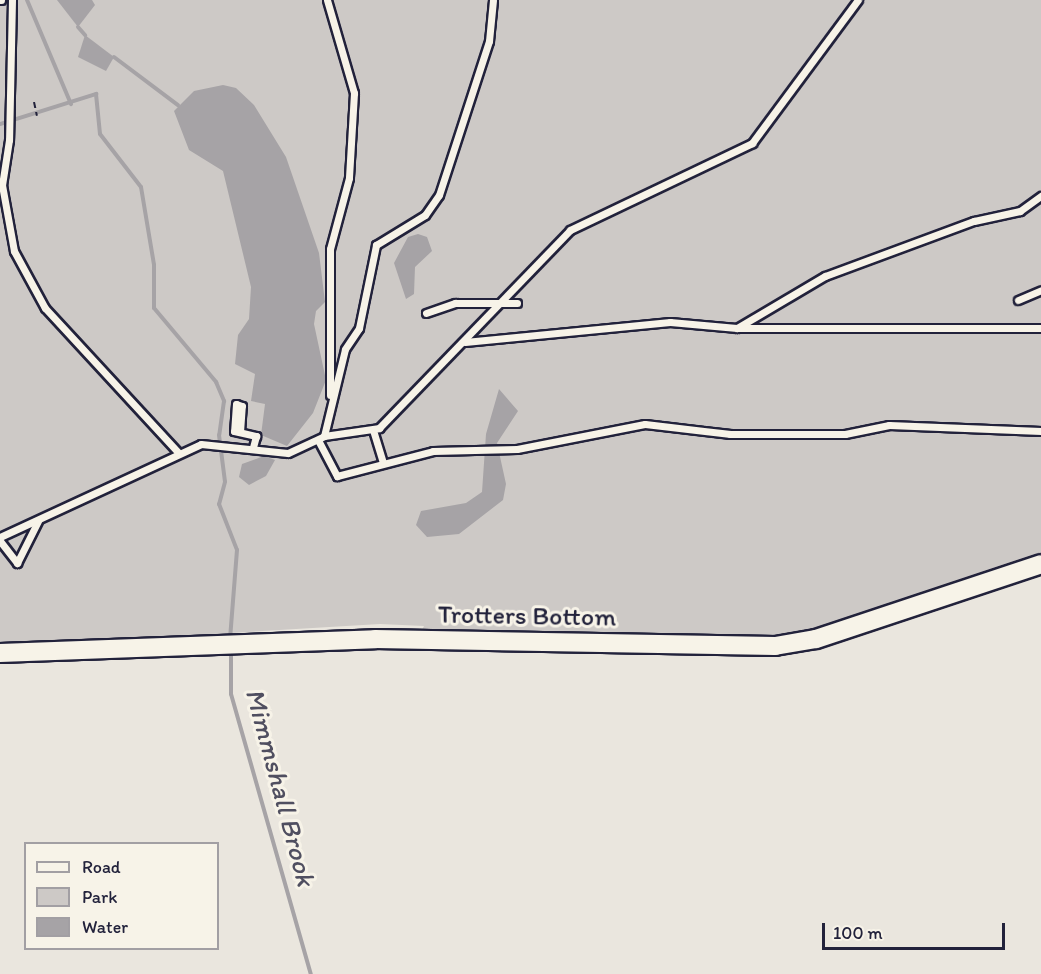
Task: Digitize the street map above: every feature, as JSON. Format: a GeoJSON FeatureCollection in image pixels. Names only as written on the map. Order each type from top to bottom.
{"type":"FeatureCollection","features":[{"type":"Feature","properties":{"kind":"street","name":"Trotters Bottom"},"geometry":{"type":"LineString","coordinates":[[0,653],[375,639],[775,646],[816,639],[1041,564]]}},
{"type":"Feature","properties":{"kind":"lane"},"geometry":{"type":"LineString","coordinates":[[12,0],[9,140],[2,185],[14,251],[45,308],[178,452]]}},
{"type":"Feature","properties":{"kind":"lane"},"geometry":{"type":"LineString","coordinates":[[327,0],[354,93],[348,178],[330,249],[330,398]]}},
{"type":"Feature","properties":{"kind":"lane"},"geometry":{"type":"LineString","coordinates":[[493,0],[489,41],[439,195],[425,215],[376,245],[359,328],[345,349],[321,438],[337,476],[433,451],[590,438],[645,424],[730,434],[845,434],[890,425],[1041,431]]}},
{"type":"Feature","properties":{"kind":"lane"},"geometry":{"type":"LineString","coordinates":[[38,521],[17,563],[0,539],[178,452],[212,441],[288,453],[321,438],[373,430],[465,342],[496,306],[570,230],[731,158],[752,143],[858,0]]}},
{"type":"Feature","properties":{"kind":"lane"},"geometry":{"type":"LineString","coordinates":[[737,328],[825,276],[974,221],[1020,211],[1041,196]]}},
{"type":"Feature","properties":{"kind":"lane"},"geometry":{"type":"LineString","coordinates":[[1018,300],[1041,290]]}},
{"type":"Feature","properties":{"kind":"lane"},"geometry":{"type":"LineString","coordinates":[[426,313],[455,303],[496,306],[517,303]]}},
{"type":"Feature","properties":{"kind":"lane"},"geometry":{"type":"LineString","coordinates":[[465,342],[670,322],[737,328],[1041,328]]}},
{"type":"Feature","properties":{"kind":"lane"},"geometry":{"type":"LineString","coordinates":[[373,430],[383,463]]}},
{"type":"Feature","properties":{"kind":"lane"},"geometry":{"type":"LineString","coordinates":[[240,432],[256,436],[254,447]]}},
{"type":"Feature","properties":{"kind":"path"},"geometry":{"type":"LineString","coordinates":[[34,102],[37,116]]}},
{"type":"Feature","properties":{"kind":"green space"},"geometry":{"type":"Polygon","coordinates":[[[0,0],[1041,0],[1041,554],[792,638],[421,632],[424,626],[380,624],[231,633],[230,639],[0,647],[0,0]]]}},
{"type":"Feature","properties":{"kind":"water"},"geometry":{"type":"Polygon","coordinates":[[[57,0],[92,0],[95,5],[78,27],[57,0]]]}},
{"type":"Feature","properties":{"kind":"water"},"geometry":{"type":"Polygon","coordinates":[[[85,35],[114,57],[106,71],[78,57],[85,35]]]}},
{"type":"Feature","properties":{"kind":"water"},"geometry":{"type":"Polygon","coordinates":[[[223,85],[236,88],[254,105],[286,157],[319,253],[325,302],[316,311],[314,324],[326,380],[313,413],[287,446],[261,435],[265,404],[251,401],[255,374],[235,364],[238,335],[249,319],[251,287],[223,171],[189,150],[174,111],[194,91],[223,85]]]}},
{"type":"Feature","properties":{"kind":"water"},"geometry":{"type":"Polygon","coordinates":[[[418,234],[427,237],[432,251],[415,267],[414,294],[406,299],[394,263],[408,237],[418,234]]]}},
{"type":"Feature","properties":{"kind":"water"},"geometry":{"type":"Polygon","coordinates":[[[499,389],[518,411],[497,443],[506,484],[503,500],[459,534],[427,537],[416,525],[421,511],[466,503],[482,492],[486,434],[499,389]]]}},
{"type":"Feature","properties":{"kind":"water"},"geometry":{"type":"Polygon","coordinates":[[[264,456],[275,460],[266,476],[249,485],[239,477],[242,464],[264,456]]]}},
{"type":"Feature","properties":{"kind":"waterway"},"geometry":{"type":"LineString","coordinates":[[27,0],[71,104]]}},
{"type":"Feature","properties":{"kind":"waterway"},"geometry":{"type":"LineString","coordinates":[[78,27],[85,35]]}},
{"type":"Feature","properties":{"kind":"waterway"},"geometry":{"type":"LineString","coordinates":[[114,57],[178,105]]}},
{"type":"Feature","properties":{"kind":"waterway"},"geometry":{"type":"LineString","coordinates":[[0,124],[96,94],[100,134],[141,187],[154,265],[154,308],[216,382],[224,401],[219,435],[225,482],[219,504],[237,550],[230,638]]}},
{"type":"Feature","properties":{"kind":"waterway","name":"Mimmshall Brook"},"geometry":{"type":"LineString","coordinates":[[231,649],[231,694],[311,974]]}}]}
